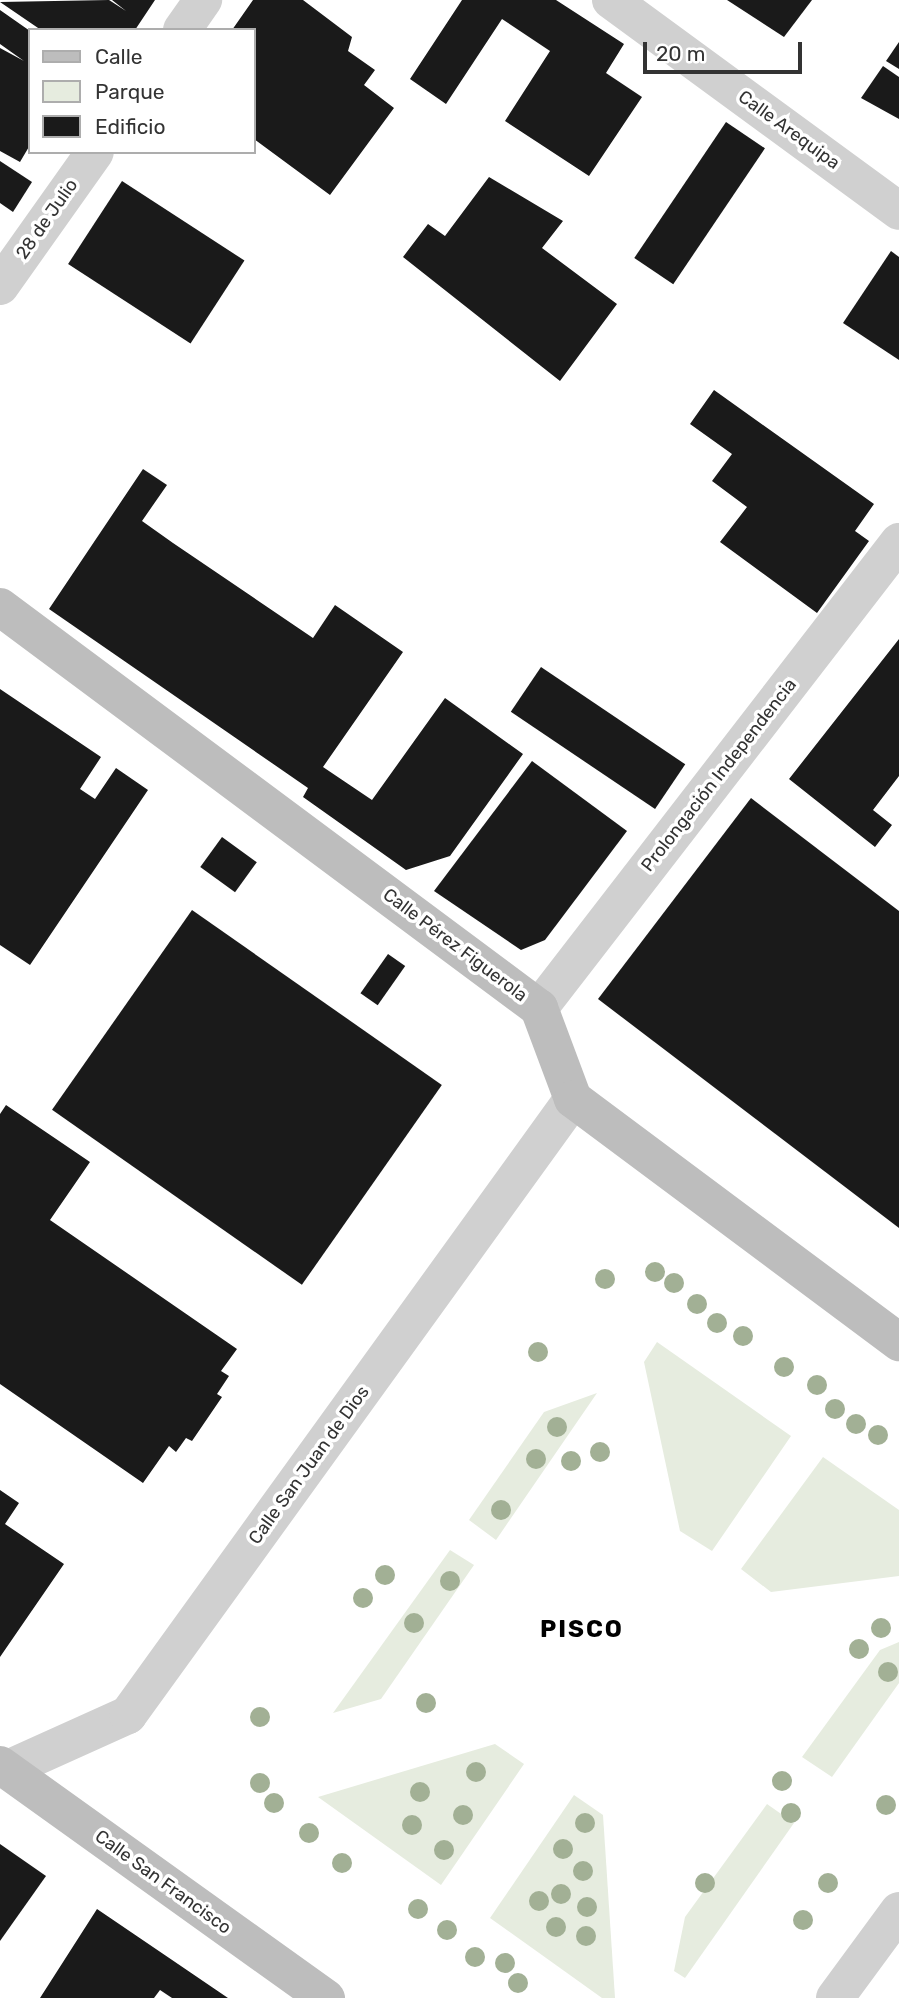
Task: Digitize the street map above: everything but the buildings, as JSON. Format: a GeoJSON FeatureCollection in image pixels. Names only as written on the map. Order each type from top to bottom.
{"type":"FeatureCollection","features":[{"type":"Feature","properties":{"kind":"main road","name":"Calle Pérez Figuerola"},"geometry":{"type":"LineString","coordinates":[[0,607],[539,1008],[573,1099]]}},
{"type":"Feature","properties":{"kind":"main road"},"geometry":{"type":"LineString","coordinates":[[573,1099],[899,1342]]}},
{"type":"Feature","properties":{"kind":"main road","name":"Calle San Francisco"},"geometry":{"type":"LineString","coordinates":[[2,1771],[326,1998]]}},
{"type":"Feature","properties":{"kind":"street"},"geometry":{"type":"LineString","coordinates":[[183,28],[203,0]]}},
{"type":"Feature","properties":{"kind":"street","name":"Calle Arequipa"},"geometry":{"type":"LineString","coordinates":[[611,0],[899,211]]}},
{"type":"Feature","properties":{"kind":"street","name":"28 de Julio"},"geometry":{"type":"LineString","coordinates":[[0,286],[94,154]]}},
{"type":"Feature","properties":{"kind":"street","name":"Prolongación Independencia"},"geometry":{"type":"LineString","coordinates":[[539,1008],[899,542]]}},
{"type":"Feature","properties":{"kind":"street","name":"Calle San Juan de Dios"},"geometry":{"type":"LineString","coordinates":[[2,1771],[128,1714],[573,1099]]}},
{"type":"Feature","properties":{"kind":"street"},"geometry":{"type":"LineString","coordinates":[[835,1998],[899,1911]]}},
{"type":"Feature","properties":{"kind":"green space"},"geometry":{"type":"Polygon","coordinates":[[[657,1342],[791,1436],[712,1551],[680,1531],[644,1362],[657,1342]]]}},
{"type":"Feature","properties":{"kind":"green space"},"geometry":{"type":"Polygon","coordinates":[[[597,1393],[496,1540],[469,1520],[544,1412],[597,1393]]]}},
{"type":"Feature","properties":{"kind":"green space"},"geometry":{"type":"Polygon","coordinates":[[[823,1457],[899,1510],[899,1576],[771,1592],[741,1569],[823,1457]]]}},
{"type":"Feature","properties":{"kind":"green space"},"geometry":{"type":"Polygon","coordinates":[[[450,1550],[474,1565],[381,1699],[333,1713],[450,1550]]]}},
{"type":"Feature","properties":{"kind":"green space"},"geometry":{"type":"Polygon","coordinates":[[[899,1642],[899,1683],[832,1777],[802,1757],[880,1650],[899,1642]]]}},
{"type":"Feature","properties":{"kind":"green space"},"geometry":{"type":"Polygon","coordinates":[[[495,1744],[524,1764],[441,1885],[318,1797],[495,1744]]]}},
{"type":"Feature","properties":{"kind":"green space"},"geometry":{"type":"Polygon","coordinates":[[[574,1795],[603,1815],[615,1998],[602,1998],[490,1918],[574,1795]]]}},
{"type":"Feature","properties":{"kind":"green space"},"geometry":{"type":"Polygon","coordinates":[[[767,1804],[794,1823],[685,1978],[674,1971],[685,1917],[767,1804]]]}},
{"type":"Feature","properties":{"kind":"district","name":"PISCO"},"geometry":{"type":"Point","coordinates":[582,1630]}}]}
